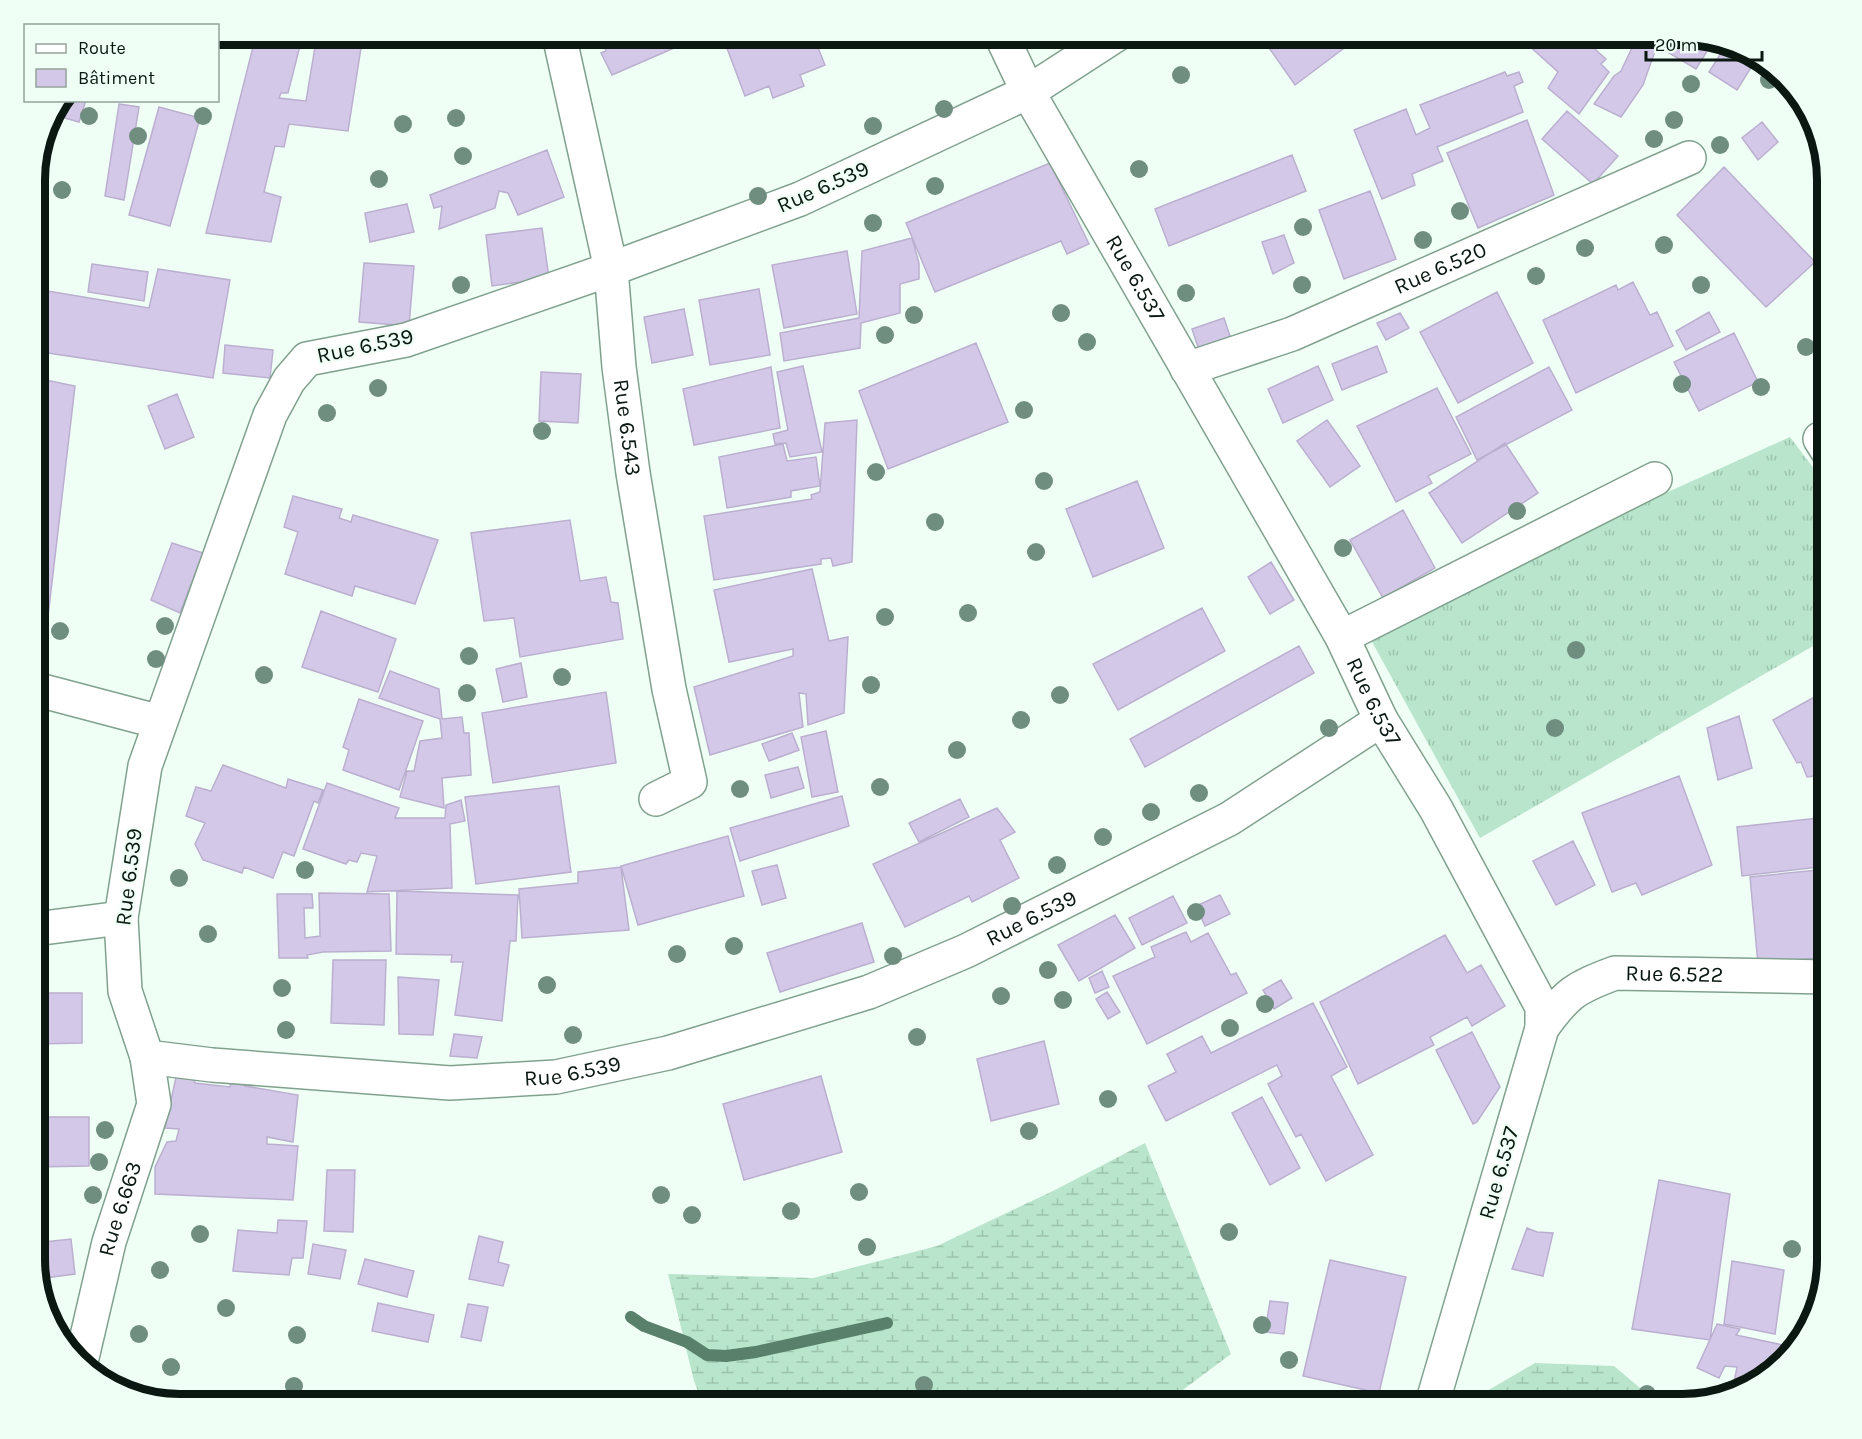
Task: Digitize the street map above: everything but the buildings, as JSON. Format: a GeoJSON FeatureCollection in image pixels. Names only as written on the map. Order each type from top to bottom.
{"type":"FeatureCollection","features":[{"type":"Feature","properties":{"kind":"street","name":"Rue 6.543"},"geometry":{"type":"LineString","coordinates":[[561,45],[611,269],[619,367],[633,473],[669,689],[690,782],[656,799]]}},
{"type":"Feature","properties":{"kind":"street","name":"Rue 6.537"},"geometry":{"type":"LineString","coordinates":[[1006,45],[1028,92],[1342,637],[1381,720],[1436,809],[1542,1007],[1542,1028],[1435,1394]]}},
{"type":"Feature","properties":{"kind":"street","name":"Rue 6.539"},"geometry":{"type":"LineString","coordinates":[[1099,45],[1028,92],[800,199],[611,269],[406,340],[307,359],[289,380],[270,415],[145,766],[121,918],[125,991],[147,1057],[212,1065],[450,1083],[556,1077],[668,1053],[868,992],[966,951],[1229,819],[1381,720]]}},
{"type":"Feature","properties":{"kind":"street","name":"Rue 6.520"},"geometry":{"type":"LineString","coordinates":[[1187,369],[1292,334],[1689,158]]}},
{"type":"Feature","properties":{"kind":"street"},"geometry":{"type":"LineString","coordinates":[[1342,637],[1655,479]]}},
{"type":"Feature","properties":{"kind":"street"},"geometry":{"type":"LineString","coordinates":[[45,692],[160,722]]}},
{"type":"Feature","properties":{"kind":"street"},"geometry":{"type":"LineString","coordinates":[[45,927],[121,918]]}},
{"type":"Feature","properties":{"kind":"street","name":"Rue 6.522"},"geometry":{"type":"LineString","coordinates":[[1542,1028],[1566,995],[1583,985],[1615,973],[1817,978]]}},
{"type":"Feature","properties":{"kind":"street","name":"Rue 6.663"},"geometry":{"type":"LineString","coordinates":[[83,1352],[109,1242],[154,1104],[147,1057]]}},
{"type":"Feature","properties":{"kind":"green space"},"geometry":{"type":"Polygon","coordinates":[[[1790,437],[1817,473],[1817,644],[1480,838],[1371,640],[1579,532],[1790,437]]]}},
{"type":"Feature","properties":{"kind":"green space"},"geometry":{"type":"Polygon","coordinates":[[[1145,1143],[1231,1354],[1177,1394],[699,1394],[668,1274],[813,1278],[937,1246],[1055,1190],[1145,1143]]]}},
{"type":"Feature","properties":{"kind":"green space"},"geometry":{"type":"Polygon","coordinates":[[[1535,1363],[1614,1366],[1647,1394],[1486,1394],[1487,1391],[1535,1363]]]}},
{"type":"Feature","properties":{"kind":"waterway"},"geometry":{"type":"LineString","coordinates":[[631,1317],[644,1326],[687,1342],[707,1355],[726,1356],[756,1352],[887,1323]]}}]}
